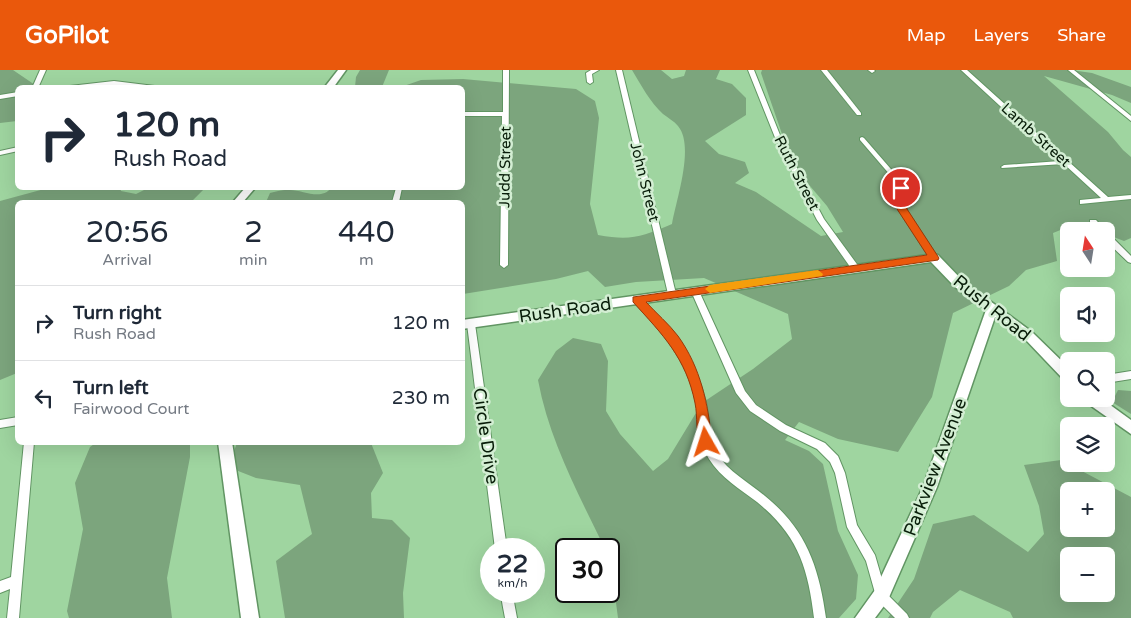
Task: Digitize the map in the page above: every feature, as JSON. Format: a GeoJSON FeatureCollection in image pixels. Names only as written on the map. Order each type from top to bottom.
{"type":"FeatureCollection","features":[{"type":"Feature","properties":{"kind":"street"},"geometry":{"type":"LineString","coordinates":[[36,85],[43,70]]}},
{"type":"Feature","properties":{"kind":"street"},"geometry":{"type":"LineString","coordinates":[[330,85],[342,70]]}},
{"type":"Feature","properties":{"kind":"street","name":"Judd Street"},"geometry":{"type":"LineString","coordinates":[[504,265],[506,70]]}},
{"type":"Feature","properties":{"kind":"street"},"geometry":{"type":"LineString","coordinates":[[590,82],[589,73],[596,70]]}},
{"type":"Feature","properties":{"kind":"street","name":"John Street"},"geometry":{"type":"LineString","coordinates":[[619,70],[672,294]]}},
{"type":"Feature","properties":{"kind":"street","name":"Ruth Street"},"geometry":{"type":"LineString","coordinates":[[750,70],[779,140],[821,220],[856,269]]}},
{"type":"Feature","properties":{"kind":"street"},"geometry":{"type":"LineString","coordinates":[[824,70],[859,114]]}},
{"type":"Feature","properties":{"kind":"street","name":"Lamb Street"},"geometry":{"type":"LineString","coordinates":[[964,70],[1107,200]]}},
{"type":"Feature","properties":{"kind":"street"},"geometry":{"type":"LineString","coordinates":[[1071,70],[1131,119]]}},
{"type":"Feature","properties":{"kind":"street"},"geometry":{"type":"LineString","coordinates":[[90,85],[114,83],[136,85]]}},
{"type":"Feature","properties":{"kind":"street"},"geometry":{"type":"LineString","coordinates":[[0,97],[15,94]]}},
{"type":"Feature","properties":{"kind":"street"},"geometry":{"type":"LineString","coordinates":[[465,114],[506,114]]}},
{"type":"Feature","properties":{"kind":"street"},"geometry":{"type":"LineString","coordinates":[[862,138],[900,183],[902,209],[934,258]]}},
{"type":"Feature","properties":{"kind":"street"},"geometry":{"type":"LineString","coordinates":[[0,153],[15,150]]}},
{"type":"Feature","properties":{"kind":"street"},"geometry":{"type":"LineString","coordinates":[[1004,167],[1066,162]]}},
{"type":"Feature","properties":{"kind":"street"},"geometry":{"type":"LineString","coordinates":[[240,200],[248,190]]}},
{"type":"Feature","properties":{"kind":"street"},"geometry":{"type":"LineString","coordinates":[[1083,202],[1131,197]]}},
{"type":"Feature","properties":{"kind":"street"},"geometry":{"type":"LineString","coordinates":[[1115,245],[1131,260]]}},
{"type":"Feature","properties":{"kind":"street","name":"Rush Road"},"geometry":{"type":"LineString","coordinates":[[467,325],[672,294],[934,258],[959,284],[1028,335],[1060,367]]}},
{"type":"Feature","properties":{"kind":"street"},"geometry":{"type":"LineString","coordinates":[[695,291],[741,393],[753,408],[783,428],[821,446],[834,459],[840,473],[852,527],[871,559],[881,596],[903,618]]}},
{"type":"Feature","properties":{"kind":"street"},"geometry":{"type":"LineString","coordinates":[[637,300],[673,338],[689,363],[702,403],[706,442],[716,461],[733,479],[785,520],[805,551],[820,618]]}},
{"type":"Feature","properties":{"kind":"street","name":"Parkview Avenue"},"geometry":{"type":"LineString","coordinates":[[864,618],[881,596],[930,487],[992,310]]}},
{"type":"Feature","properties":{"kind":"street","name":"Circle Drive"},"geometry":{"type":"LineString","coordinates":[[467,325],[498,538]]}},
{"type":"Feature","properties":{"kind":"street"},"geometry":{"type":"LineString","coordinates":[[1115,377],[1131,375]]}},
{"type":"Feature","properties":{"kind":"street"},"geometry":{"type":"LineString","coordinates":[[1103,407],[1131,428]]}},
{"type":"Feature","properties":{"kind":"street"},"geometry":{"type":"LineString","coordinates":[[0,424],[15,422]]}},
{"type":"Feature","properties":{"kind":"street"},"geometry":{"type":"LineString","coordinates":[[13,618],[29,445]]}},
{"type":"Feature","properties":{"kind":"street"},"geometry":{"type":"LineString","coordinates":[[225,445],[250,618]]}},
{"type":"Feature","properties":{"kind":"street"},"geometry":{"type":"LineString","coordinates":[[0,587],[16,580]]}},
{"type":"Feature","properties":{"kind":"street"},"geometry":{"type":"LineString","coordinates":[[508,603],[511,618]]}},
{"type":"Feature","properties":{"kind":"green space"},"geometry":{"type":"Polygon","coordinates":[[[0,70],[13,70],[35,85],[15,85],[15,121],[0,123],[0,70]]]}},
{"type":"Feature","properties":{"kind":"green space"},"geometry":{"type":"Polygon","coordinates":[[[360,70],[389,70],[383,85],[355,85],[356,77],[360,70]]]}},
{"type":"Feature","properties":{"kind":"green space"},"geometry":{"type":"Polygon","coordinates":[[[632,70],[661,70],[672,79],[684,76],[686,70],[720,70],[716,79],[732,84],[746,98],[746,115],[705,141],[719,154],[745,162],[749,173],[735,183],[756,192],[821,236],[843,232],[827,206],[793,166],[761,73],[762,70],[1071,70],[1092,73],[1131,87],[1131,103],[1112,95],[1044,76],[1108,132],[1131,157],[1131,238],[1124,241],[1115,238],[1115,222],[1060,222],[1060,230],[1053,233],[1057,261],[1026,270],[1009,286],[953,313],[932,397],[898,452],[838,439],[799,422],[785,440],[809,451],[823,464],[838,531],[858,575],[856,599],[839,618],[618,618],[616,603],[620,603],[620,538],[600,538],[557,446],[549,424],[538,380],[556,351],[573,338],[601,344],[608,361],[606,411],[620,434],[653,471],[668,459],[702,403],[753,369],[792,339],[788,314],[704,278],[636,282],[605,287],[588,271],[556,279],[465,294],[465,200],[267,200],[270,193],[285,190],[322,194],[329,190],[465,190],[465,85],[407,85],[421,80],[463,79],[576,89],[595,101],[599,118],[590,204],[598,235],[619,238],[636,237],[672,224],[685,159],[683,135],[678,126],[654,104],[632,70]]]}},
{"type":"Feature","properties":{"kind":"green space"},"geometry":{"type":"Polygon","coordinates":[[[41,190],[121,190],[136,194],[144,190],[203,190],[193,200],[15,200],[15,374],[0,380],[0,201],[41,190]]]}},
{"type":"Feature","properties":{"kind":"green space"},"geometry":{"type":"Polygon","coordinates":[[[1118,390],[1131,391],[1131,414],[1115,404],[1115,396],[1118,390]]]}},
{"type":"Feature","properties":{"kind":"green space"},"geometry":{"type":"Polygon","coordinates":[[[93,445],[190,445],[190,457],[167,578],[172,618],[69,618],[67,611],[83,529],[75,483],[90,447],[93,445]]]}},
{"type":"Feature","properties":{"kind":"green space"},"geometry":{"type":"Polygon","coordinates":[[[236,445],[372,445],[383,473],[371,493],[372,518],[392,520],[410,538],[403,593],[404,618],[285,618],[276,561],[312,534],[300,485],[256,478],[228,467],[236,445]]]}},
{"type":"Feature","properties":{"kind":"green space"},"geometry":{"type":"Polygon","coordinates":[[[1060,460],[1060,472],[1084,472],[1103,482],[1060,482],[1060,537],[1115,537],[1115,489],[1131,497],[1131,618],[1013,618],[1010,612],[960,590],[933,612],[930,618],[888,618],[914,579],[933,524],[974,515],[1028,552],[1044,534],[1039,506],[1024,465],[1060,460]]]}},
{"type":"Feature","properties":{"kind":"slow traffic"},"geometry":{"type":"LineString","coordinates":[[710,289],[818,274]]}},
{"type":"Feature","properties":{"kind":"route"},"geometry":{"type":"LineString","coordinates":[[706,442],[703,428],[702,403],[689,363],[662,324],[637,300],[934,258],[902,209],[901,188]]}}]}
